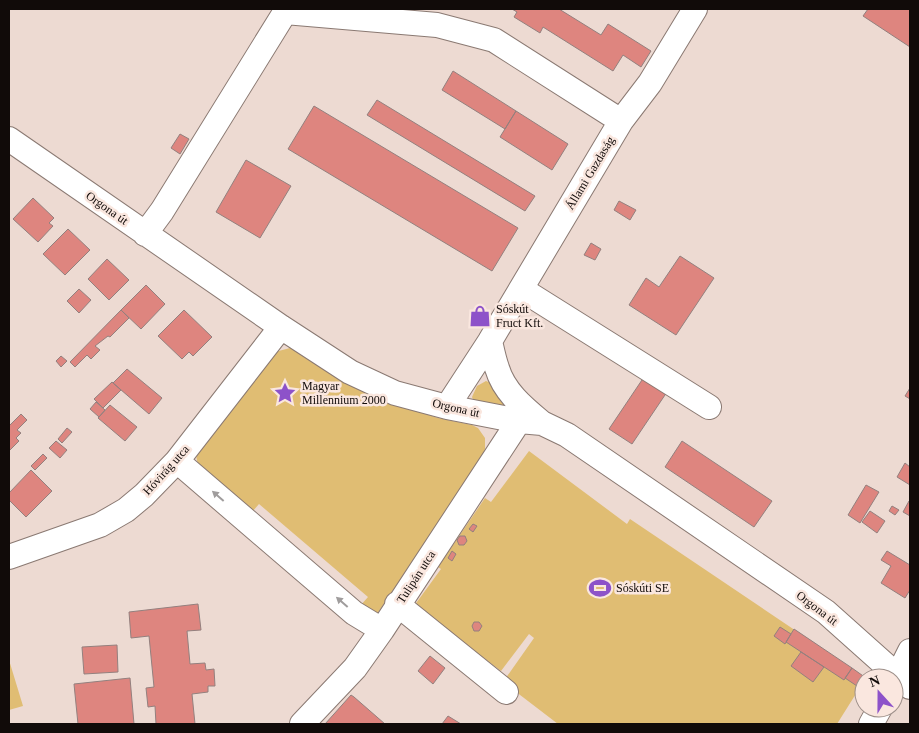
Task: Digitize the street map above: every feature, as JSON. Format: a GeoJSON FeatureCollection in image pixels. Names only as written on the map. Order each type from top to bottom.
{"type":"FeatureCollection","features":[{"type":"Feature","properties":{"kind":"street","name":"Állami Gazdaság"},"geometry":{"type":"LineString","coordinates":[[447,407],[490,341],[621,121],[650,83],[695,9]]}},
{"type":"Feature","properties":{"kind":"street"},"geometry":{"type":"LineString","coordinates":[[145,234],[162,211],[286,10],[445,17],[494,40],[621,121]]}},
{"type":"Feature","properties":{"kind":"street","name":"Orgona út"},"geometry":{"type":"LineString","coordinates":[[9,139],[281,328],[350,372],[394,393],[447,407],[519,421],[542,423],[567,434],[826,612],[886,668]]}},
{"type":"Feature","properties":{"kind":"street"},"geometry":{"type":"LineString","coordinates":[[520,289],[709,407]]}},
{"type":"Feature","properties":{"kind":"street","name":"Hóvirág utca"},"geometry":{"type":"LineString","coordinates":[[9,557],[100,525],[126,510],[144,495],[177,460],[281,328]]}},
{"type":"Feature","properties":{"kind":"street"},"geometry":{"type":"LineString","coordinates":[[490,341],[497,370],[506,387],[519,403],[542,423]]}},
{"type":"Feature","properties":{"kind":"street","name":"Tulipán utca"},"geometry":{"type":"LineString","coordinates":[[302,724],[355,668],[519,421]]}},
{"type":"Feature","properties":{"kind":"street"},"geometry":{"type":"LineString","coordinates":[[177,460],[354,613],[382,630]]}},
{"type":"Feature","properties":{"kind":"street"},"geometry":{"type":"LineString","coordinates":[[397,604],[506,692]]}},
{"type":"Feature","properties":{"kind":"street"},"geometry":{"type":"LineString","coordinates":[[904,671],[910,650]]}},
{"type":"Feature","properties":{"kind":"shaded area"},"geometry":{"type":"Polygon","coordinates":[[[290,348],[298,349],[405,407],[438,418],[472,425],[478,428],[485,438],[485,449],[481,460],[377,614],[360,606],[368,597],[259,504],[252,512],[201,468],[197,461],[196,454],[271,353],[290,348]]]}},
{"type":"Feature","properties":{"kind":"shaded area"},"geometry":{"type":"Polygon","coordinates":[[[486,381],[491,383],[506,405],[506,408],[474,402],[472,397],[477,386],[486,381]]]}},
{"type":"Feature","properties":{"kind":"shaded area","name":"Sóskúti SE"},"geometry":{"type":"Polygon","coordinates":[[[529,451],[627,524],[630,519],[854,670],[854,697],[837,724],[558,724],[503,682],[534,638],[529,634],[501,671],[414,606],[441,569],[438,567],[485,498],[491,502],[529,451]]]}},
{"type":"Feature","properties":{"kind":"shaded area"},"geometry":{"type":"Polygon","coordinates":[[[9,660],[23,706],[9,710],[9,660]]]}},
{"type":"Feature","properties":{"kind":"building"},"geometry":{"type":"Polygon","coordinates":[[[512,9],[559,9],[601,35],[608,24],[651,51],[641,67],[623,55],[613,71],[543,27],[540,33],[514,17],[517,12],[512,9]]]}},
{"type":"Feature","properties":{"kind":"building"},"geometry":{"type":"Polygon","coordinates":[[[868,9],[910,9],[910,47],[863,16],[868,9]]]}},
{"type":"Feature","properties":{"kind":"building"},"geometry":{"type":"Polygon","coordinates":[[[453,71],[516,111],[505,129],[442,90],[453,71]]]}},
{"type":"Feature","properties":{"kind":"building"},"geometry":{"type":"Polygon","coordinates":[[[377,100],[535,196],[525,211],[367,115],[377,100]]]}},
{"type":"Feature","properties":{"kind":"building"},"geometry":{"type":"Polygon","coordinates":[[[314,106],[518,228],[492,271],[288,149],[314,106]]]}},
{"type":"Feature","properties":{"kind":"building"},"geometry":{"type":"Polygon","coordinates":[[[516,111],[568,144],[552,170],[500,137],[516,111]]]}},
{"type":"Feature","properties":{"kind":"building"},"geometry":{"type":"Polygon","coordinates":[[[180,134],[189,139],[180,154],[171,148],[180,134]]]}},
{"type":"Feature","properties":{"kind":"building"},"geometry":{"type":"Polygon","coordinates":[[[246,160],[291,186],[260,238],[216,212],[246,160]]]}},
{"type":"Feature","properties":{"kind":"building"},"geometry":{"type":"Polygon","coordinates":[[[33,198],[54,218],[49,223],[53,226],[38,242],[13,219],[33,198]]]}},
{"type":"Feature","properties":{"kind":"building"},"geometry":{"type":"Polygon","coordinates":[[[619,201],[636,210],[630,220],[614,210],[619,201]]]}},
{"type":"Feature","properties":{"kind":"building"},"geometry":{"type":"Polygon","coordinates":[[[68,229],[90,250],[65,275],[43,254],[68,229]]]}},
{"type":"Feature","properties":{"kind":"building"},"geometry":{"type":"Polygon","coordinates":[[[591,243],[601,249],[595,260],[584,255],[591,243]]]}},
{"type":"Feature","properties":{"kind":"building"},"geometry":{"type":"Polygon","coordinates":[[[680,256],[714,278],[676,335],[629,305],[646,278],[659,287],[680,256]]]}},
{"type":"Feature","properties":{"kind":"building"},"geometry":{"type":"Polygon","coordinates":[[[107,259],[129,280],[109,300],[88,279],[107,259]]]}},
{"type":"Feature","properties":{"kind":"building"},"geometry":{"type":"Polygon","coordinates":[[[146,285],[165,304],[141,329],[121,310],[146,285]]]}},
{"type":"Feature","properties":{"kind":"building"},"geometry":{"type":"Polygon","coordinates":[[[79,289],[91,300],[79,313],[67,301],[79,289]]]}},
{"type":"Feature","properties":{"kind":"building","name":"Sóskút Fruct Kft."},"geometry":{"type":"Polygon","coordinates":[[[478,306],[490,313],[482,326],[471,319],[478,306]]]}},
{"type":"Feature","properties":{"kind":"building"},"geometry":{"type":"Polygon","coordinates":[[[121,310],[129,318],[110,337],[108,336],[95,346],[100,350],[91,359],[87,355],[75,367],[70,362],[121,310]]]}},
{"type":"Feature","properties":{"kind":"building"},"geometry":{"type":"Polygon","coordinates":[[[184,310],[212,337],[193,356],[189,352],[182,359],[158,336],[184,310]]]}},
{"type":"Feature","properties":{"kind":"building"},"geometry":{"type":"Polygon","coordinates":[[[61,356],[67,361],[61,367],[56,361],[61,356]]]}},
{"type":"Feature","properties":{"kind":"building"},"geometry":{"type":"Polygon","coordinates":[[[127,369],[162,398],[149,414],[113,383],[127,369]]]}},
{"type":"Feature","properties":{"kind":"building"},"geometry":{"type":"Polygon","coordinates":[[[644,377],[667,392],[632,444],[609,429],[644,377]]]}},
{"type":"Feature","properties":{"kind":"building"},"geometry":{"type":"Polygon","coordinates":[[[112,382],[121,390],[103,408],[94,399],[112,382]]]}},
{"type":"Feature","properties":{"kind":"building"},"geometry":{"type":"Polygon","coordinates":[[[910,388],[910,399],[905,396],[910,388]]]}},
{"type":"Feature","properties":{"kind":"building"},"geometry":{"type":"Polygon","coordinates":[[[96,402],[105,410],[99,417],[90,409],[96,402]]]}},
{"type":"Feature","properties":{"kind":"building"},"geometry":{"type":"Polygon","coordinates":[[[110,405],[137,427],[125,441],[98,418],[110,405]]]}},
{"type":"Feature","properties":{"kind":"building"},"geometry":{"type":"Polygon","coordinates":[[[21,414],[27,420],[17,430],[21,433],[16,438],[19,441],[9,451],[9,426],[21,414]]]}},
{"type":"Feature","properties":{"kind":"building"},"geometry":{"type":"Polygon","coordinates":[[[67,428],[72,432],[62,443],[58,439],[67,428]]]}},
{"type":"Feature","properties":{"kind":"building"},"geometry":{"type":"Polygon","coordinates":[[[56,441],[67,450],[60,458],[49,448],[56,441]]]}},
{"type":"Feature","properties":{"kind":"building"},"geometry":{"type":"Polygon","coordinates":[[[682,441],[772,501],[754,527],[665,467],[682,441]]]}},
{"type":"Feature","properties":{"kind":"building"},"geometry":{"type":"Polygon","coordinates":[[[43,454],[47,458],[35,470],[31,466],[43,454]]]}},
{"type":"Feature","properties":{"kind":"building"},"geometry":{"type":"Polygon","coordinates":[[[905,463],[910,467],[910,485],[897,477],[905,463]]]}},
{"type":"Feature","properties":{"kind":"building"},"geometry":{"type":"Polygon","coordinates":[[[31,470],[52,491],[26,517],[9,500],[9,493],[31,470]]]}},
{"type":"Feature","properties":{"kind":"building"},"geometry":{"type":"Polygon","coordinates":[[[866,485],[879,492],[860,523],[848,515],[866,485]]]}},
{"type":"Feature","properties":{"kind":"building"},"geometry":{"type":"Polygon","coordinates":[[[910,502],[910,516],[903,512],[910,502]]]}},
{"type":"Feature","properties":{"kind":"building"},"geometry":{"type":"Polygon","coordinates":[[[892,506],[899,510],[895,515],[889,511],[892,506]]]}},
{"type":"Feature","properties":{"kind":"building"},"geometry":{"type":"Polygon","coordinates":[[[870,511],[885,521],[877,533],[862,522],[870,511]]]}},
{"type":"Feature","properties":{"kind":"building"},"geometry":{"type":"Polygon","coordinates":[[[473,524],[477,526],[473,532],[469,529],[473,524]]]}},
{"type":"Feature","properties":{"kind":"building"},"geometry":{"type":"Polygon","coordinates":[[[460,536],[465,536],[467,541],[464,545],[459,545],[457,540],[460,536]]]}},
{"type":"Feature","properties":{"kind":"building"},"geometry":{"type":"Polygon","coordinates":[[[452,551],[456,554],[452,561],[448,558],[452,551]]]}},
{"type":"Feature","properties":{"kind":"building"},"geometry":{"type":"Polygon","coordinates":[[[887,551],[910,565],[910,590],[905,598],[881,583],[891,566],[881,560],[887,551]]]}},
{"type":"Feature","properties":{"kind":"building"},"geometry":{"type":"Polygon","coordinates":[[[198,604],[201,630],[187,631],[190,664],[205,663],[206,670],[214,669],[215,686],[208,686],[208,692],[192,694],[195,724],[156,724],[155,706],[148,707],[146,688],[154,687],[149,636],[131,638],[129,612],[198,604]]]}},
{"type":"Feature","properties":{"kind":"building"},"geometry":{"type":"Polygon","coordinates":[[[474,622],[479,622],[482,626],[479,631],[474,631],[472,626],[474,622]]]}},
{"type":"Feature","properties":{"kind":"building"},"geometry":{"type":"Polygon","coordinates":[[[780,627],[791,634],[785,644],[774,636],[780,627]]]}},
{"type":"Feature","properties":{"kind":"building"},"geometry":{"type":"Polygon","coordinates":[[[794,629],[852,668],[844,680],[786,642],[794,629]]]}},
{"type":"Feature","properties":{"kind":"building"},"geometry":{"type":"Polygon","coordinates":[[[117,645],[118,672],[84,674],[82,647],[117,645]]]}},
{"type":"Feature","properties":{"kind":"building"},"geometry":{"type":"Polygon","coordinates":[[[801,652],[824,667],[813,682],[791,666],[801,652]]]}},
{"type":"Feature","properties":{"kind":"building"},"geometry":{"type":"Polygon","coordinates":[[[430,656],[445,668],[433,684],[418,671],[430,656]]]}},
{"type":"Feature","properties":{"kind":"building"},"geometry":{"type":"Polygon","coordinates":[[[852,668],[854,669],[854,684],[845,678],[852,668]]]}},
{"type":"Feature","properties":{"kind":"building"},"geometry":{"type":"Polygon","coordinates":[[[130,678],[134,724],[78,724],[74,684],[130,678]]]}},
{"type":"Feature","properties":{"kind":"building"},"geometry":{"type":"Polygon","coordinates":[[[351,695],[354,697],[385,724],[325,724],[351,695]]]}},
{"type":"Feature","properties":{"kind":"building"},"geometry":{"type":"Polygon","coordinates":[[[448,716],[461,724],[442,724],[448,716]]]}},
{"type":"Feature","properties":{"kind":"place","name":"Sóskút Fruct Kft."},"geometry":{"type":"Point","coordinates":[480,316]}},
{"type":"Feature","properties":{"kind":"place","name":"Magyar Millennium 2000"},"geometry":{"type":"Point","coordinates":[285,393]}},
{"type":"Feature","properties":{"kind":"place","name":"Sóskúti SE"},"geometry":{"type":"Point","coordinates":[600,588]}}]}
